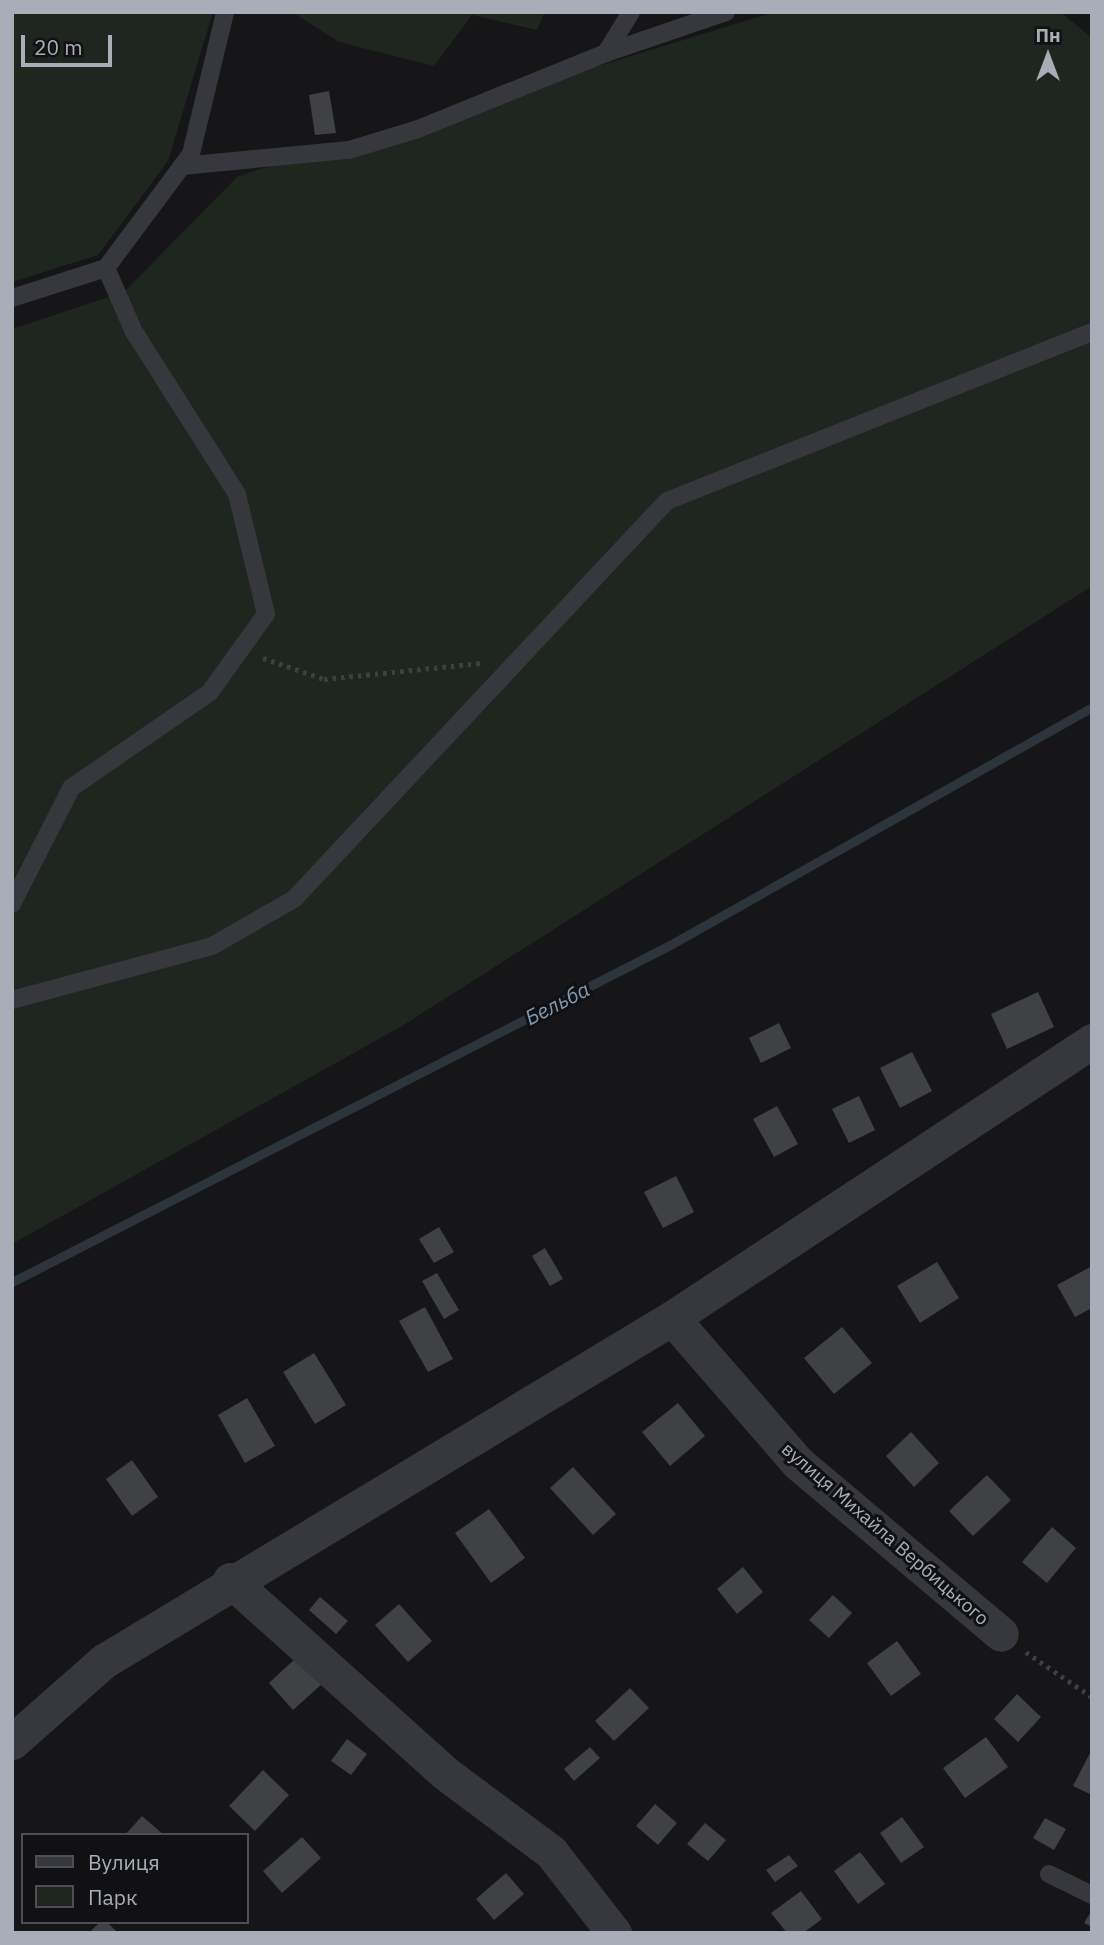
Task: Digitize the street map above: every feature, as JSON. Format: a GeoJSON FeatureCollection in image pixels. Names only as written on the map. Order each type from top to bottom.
{"type":"FeatureCollection","features":[{"type":"Feature","properties":{"kind":"street"},"geometry":{"type":"LineString","coordinates":[[12,1742],[104,1661],[230,1580],[672,1318],[1092,1041]]}},
{"type":"Feature","properties":{"kind":"street","name":"вулиця Михайла Вербицького"},"geometry":{"type":"LineString","coordinates":[[672,1318],[798,1463],[1001,1634]]}},
{"type":"Feature","properties":{"kind":"street"},"geometry":{"type":"LineString","coordinates":[[230,1580],[445,1773],[551,1852],[614,1933]]}},
{"type":"Feature","properties":{"kind":"lane"},"geometry":{"type":"LineString","coordinates":[[12,298],[106,268],[182,166],[211,92],[225,12]]}},
{"type":"Feature","properties":{"kind":"lane"},"geometry":{"type":"LineString","coordinates":[[606,53],[631,12]]}},
{"type":"Feature","properties":{"kind":"lane"},"geometry":{"type":"LineString","coordinates":[[182,166],[349,150],[418,129],[606,53],[726,12]]}},
{"type":"Feature","properties":{"kind":"lane"},"geometry":{"type":"LineString","coordinates":[[12,904],[71,788],[210,692],[265,614],[237,494],[134,332],[106,268]]}},
{"type":"Feature","properties":{"kind":"lane"},"geometry":{"type":"LineString","coordinates":[[12,1000],[212,946],[294,900],[667,501],[1092,332]]}},
{"type":"Feature","properties":{"kind":"lane"},"geometry":{"type":"LineString","coordinates":[[1049,1874],[1092,1895]]}},
{"type":"Feature","properties":{"kind":"path"},"geometry":{"type":"LineString","coordinates":[[239,651],[324,679],[523,658]]}},
{"type":"Feature","properties":{"kind":"path","name":"вулиця Михайла Вербицького"},"geometry":{"type":"LineString","coordinates":[[1001,1634],[1092,1697]]}},
{"type":"Feature","properties":{"kind":"green space"},"geometry":{"type":"Polygon","coordinates":[[[12,12],[213,12],[168,161],[98,255],[12,282],[12,12]]]}},
{"type":"Feature","properties":{"kind":"green space"},"geometry":{"type":"Polygon","coordinates":[[[292,12],[545,12],[537,30],[472,15],[434,66],[339,42],[292,12]]]}},
{"type":"Feature","properties":{"kind":"green space"},"geometry":{"type":"Polygon","coordinates":[[[1060,12],[1092,38],[1092,586],[402,1026],[12,1244],[12,329],[124,292],[238,176],[768,14],[1060,12]]]}},
{"type":"Feature","properties":{"kind":"building"},"geometry":{"type":"Polygon","coordinates":[[[329,91],[336,133],[315,135],[309,95],[329,91]]]}},
{"type":"Feature","properties":{"kind":"building"},"geometry":{"type":"Polygon","coordinates":[[[1038,992],[1054,1027],[1007,1049],[991,1014],[1038,992]]]}},
{"type":"Feature","properties":{"kind":"building"},"geometry":{"type":"Polygon","coordinates":[[[779,1023],[791,1048],[761,1063],[749,1038],[779,1023]]]}},
{"type":"Feature","properties":{"kind":"building"},"geometry":{"type":"Polygon","coordinates":[[[912,1052],[932,1091],[900,1108],[880,1068],[912,1052]]]}},
{"type":"Feature","properties":{"kind":"building"},"geometry":{"type":"Polygon","coordinates":[[[859,1096],[875,1130],[849,1143],[832,1109],[859,1096]]]}},
{"type":"Feature","properties":{"kind":"building"},"geometry":{"type":"Polygon","coordinates":[[[777,1106],[798,1144],[774,1157],[753,1119],[777,1106]]]}},
{"type":"Feature","properties":{"kind":"building"},"geometry":{"type":"Polygon","coordinates":[[[676,1176],[694,1212],[663,1228],[644,1192],[676,1176]]]}},
{"type":"Feature","properties":{"kind":"building"},"geometry":{"type":"Polygon","coordinates":[[[439,1227],[454,1252],[434,1263],[419,1239],[439,1227]]]}},
{"type":"Feature","properties":{"kind":"building"},"geometry":{"type":"Polygon","coordinates":[[[545,1248],[563,1279],[550,1286],[532,1256],[545,1248]]]}},
{"type":"Feature","properties":{"kind":"building"},"geometry":{"type":"Polygon","coordinates":[[[937,1262],[959,1298],[920,1323],[897,1286],[937,1262]]]}},
{"type":"Feature","properties":{"kind":"building"},"geometry":{"type":"Polygon","coordinates":[[[1092,1266],[1092,1308],[1075,1317],[1057,1285],[1092,1266]]]}},
{"type":"Feature","properties":{"kind":"building"},"geometry":{"type":"Polygon","coordinates":[[[437,1273],[459,1310],[444,1319],[422,1281],[437,1273]]]}},
{"type":"Feature","properties":{"kind":"building"},"geometry":{"type":"Polygon","coordinates":[[[425,1307],[453,1359],[428,1372],[399,1321],[425,1307]]]}},
{"type":"Feature","properties":{"kind":"building"},"geometry":{"type":"Polygon","coordinates":[[[842,1327],[872,1363],[834,1394],[804,1358],[842,1327]]]}},
{"type":"Feature","properties":{"kind":"building"},"geometry":{"type":"Polygon","coordinates":[[[314,1353],[346,1405],[315,1424],[283,1372],[314,1353]]]}},
{"type":"Feature","properties":{"kind":"building"},"geometry":{"type":"Polygon","coordinates":[[[247,1398],[275,1446],[245,1463],[218,1415],[247,1398]]]}},
{"type":"Feature","properties":{"kind":"building"},"geometry":{"type":"Polygon","coordinates":[[[678,1403],[705,1436],[670,1466],[642,1432],[678,1403]]]}},
{"type":"Feature","properties":{"kind":"building"},"geometry":{"type":"Polygon","coordinates":[[[911,1432],[939,1463],[914,1487],[886,1456],[911,1432]]]}},
{"type":"Feature","properties":{"kind":"building"},"geometry":{"type":"Polygon","coordinates":[[[132,1460],[158,1497],[132,1516],[106,1479],[132,1460]]]}},
{"type":"Feature","properties":{"kind":"building"},"geometry":{"type":"Polygon","coordinates":[[[573,1467],[616,1514],[593,1535],[550,1488],[573,1467]]]}},
{"type":"Feature","properties":{"kind":"building"},"geometry":{"type":"Polygon","coordinates":[[[987,1475],[1011,1500],[973,1536],[949,1511],[987,1475]]]}},
{"type":"Feature","properties":{"kind":"building"},"geometry":{"type":"Polygon","coordinates":[[[489,1509],[525,1558],[491,1583],[455,1533],[489,1509]]]}},
{"type":"Feature","properties":{"kind":"building"},"geometry":{"type":"Polygon","coordinates":[[[1052,1527],[1076,1548],[1047,1583],[1022,1562],[1052,1527]]]}},
{"type":"Feature","properties":{"kind":"building"},"geometry":{"type":"Polygon","coordinates":[[[743,1567],[763,1592],[737,1614],[717,1589],[743,1567]]]}},
{"type":"Feature","properties":{"kind":"building"},"geometry":{"type":"Polygon","coordinates":[[[833,1595],[852,1613],[829,1638],[809,1620],[833,1595]]]}},
{"type":"Feature","properties":{"kind":"building"},"geometry":{"type":"Polygon","coordinates":[[[320,1597],[348,1621],[336,1634],[309,1610],[320,1597]]]}},
{"type":"Feature","properties":{"kind":"building"},"geometry":{"type":"Polygon","coordinates":[[[399,1604],[432,1641],[408,1662],[375,1625],[399,1604]]]}},
{"type":"Feature","properties":{"kind":"building"},"geometry":{"type":"Polygon","coordinates":[[[897,1641],[921,1674],[891,1696],[867,1663],[897,1641]]]}},
{"type":"Feature","properties":{"kind":"building"},"geometry":{"type":"Polygon","coordinates":[[[297,1657],[322,1684],[293,1710],[269,1683],[297,1657]]]}},
{"type":"Feature","properties":{"kind":"building"},"geometry":{"type":"Polygon","coordinates":[[[630,1688],[649,1708],[614,1741],[595,1721],[630,1688]]]}},
{"type":"Feature","properties":{"kind":"building"},"geometry":{"type":"Polygon","coordinates":[[[1017,1694],[1041,1717],[1018,1742],[994,1719],[1017,1694]]]}},
{"type":"Feature","properties":{"kind":"building"},"geometry":{"type":"Polygon","coordinates":[[[986,1737],[1008,1767],[965,1798],[943,1768],[986,1737]]]}},
{"type":"Feature","properties":{"kind":"building"},"geometry":{"type":"Polygon","coordinates":[[[347,1739],[367,1754],[351,1775],[331,1761],[347,1739]]]}},
{"type":"Feature","properties":{"kind":"building"},"geometry":{"type":"Polygon","coordinates":[[[590,1747],[600,1758],[574,1781],[564,1769],[590,1747]]]}},
{"type":"Feature","properties":{"kind":"building"},"geometry":{"type":"Polygon","coordinates":[[[1092,1749],[1092,1795],[1073,1786],[1092,1749]]]}},
{"type":"Feature","properties":{"kind":"building"},"geometry":{"type":"Polygon","coordinates":[[[263,1770],[289,1795],[255,1831],[229,1806],[263,1770]]]}},
{"type":"Feature","properties":{"kind":"building"},"geometry":{"type":"Polygon","coordinates":[[[655,1804],[677,1823],[658,1845],[636,1826],[655,1804]]]}},
{"type":"Feature","properties":{"kind":"building"},"geometry":{"type":"Polygon","coordinates":[[[142,1816],[162,1833],[127,1833],[142,1816]]]}},
{"type":"Feature","properties":{"kind":"building"},"geometry":{"type":"Polygon","coordinates":[[[902,1817],[924,1847],[901,1863],[880,1833],[902,1817]]]}},
{"type":"Feature","properties":{"kind":"building"},"geometry":{"type":"Polygon","coordinates":[[[1045,1818],[1066,1829],[1054,1850],[1033,1838],[1045,1818]]]}},
{"type":"Feature","properties":{"kind":"building"},"geometry":{"type":"Polygon","coordinates":[[[705,1823],[726,1840],[708,1861],[687,1844],[705,1823]]]}},
{"type":"Feature","properties":{"kind":"building"},"geometry":{"type":"Polygon","coordinates":[[[302,1837],[321,1858],[282,1893],[263,1871],[302,1837]]]}},
{"type":"Feature","properties":{"kind":"building"},"geometry":{"type":"Polygon","coordinates":[[[860,1852],[885,1884],[858,1904],[834,1871],[860,1852]]]}},
{"type":"Feature","properties":{"kind":"building"},"geometry":{"type":"Polygon","coordinates":[[[789,1855],[798,1866],[775,1882],[766,1870],[789,1855]]]}},
{"type":"Feature","properties":{"kind":"building"},"geometry":{"type":"Polygon","coordinates":[[[506,1873],[524,1894],[494,1920],[476,1899],[506,1873]]]}},
{"type":"Feature","properties":{"kind":"building"},"geometry":{"type":"Polygon","coordinates":[[[801,1891],[822,1919],[803,1933],[787,1933],[771,1913],[801,1891]]]}},
{"type":"Feature","properties":{"kind":"building"},"geometry":{"type":"Polygon","coordinates":[[[1092,1910],[1092,1927],[1084,1923],[1092,1910]]]}},
{"type":"Feature","properties":{"kind":"building"},"geometry":{"type":"Polygon","coordinates":[[[98,1924],[109,1924],[118,1933],[89,1933],[98,1924]]]}},
{"type":"Feature","properties":{"kind":"waterway","name":"Бельба"},"geometry":{"type":"LineString","coordinates":[[12,1282],[670,945],[1092,707]]}}]}
